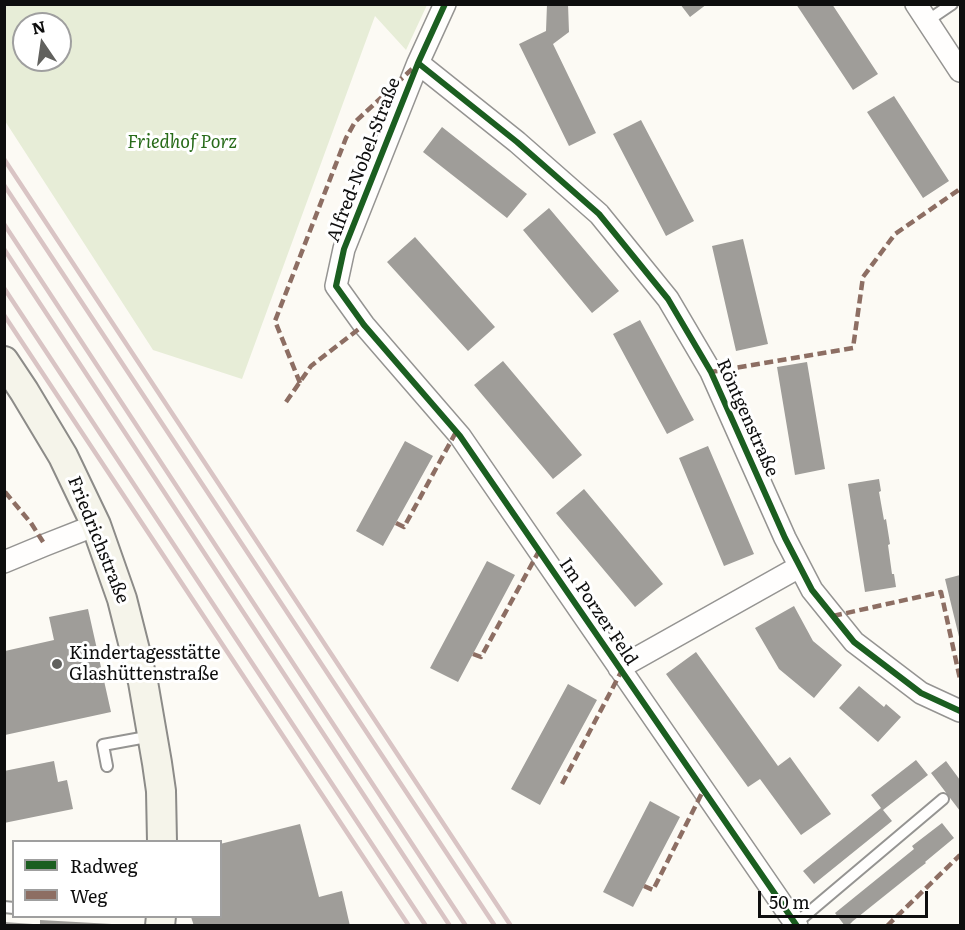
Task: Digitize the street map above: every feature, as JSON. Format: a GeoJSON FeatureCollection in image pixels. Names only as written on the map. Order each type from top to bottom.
{"type":"FeatureCollection","features":[{"type":"Feature","properties":{"kind":"street","name":"Alfred-Nobel-Straße"},"geometry":{"type":"LineString","coordinates":[[364,325],[336,286],[344,249],[418,63],[445,4]]}},
{"type":"Feature","properties":{"kind":"street"},"geometry":{"type":"LineString","coordinates":[[921,13],[960,71]]}},
{"type":"Feature","properties":{"kind":"street","name":"Röntgenstraße"},"geometry":{"type":"LineString","coordinates":[[418,63],[517,141],[599,214],[668,299],[711,372],[784,538],[812,590],[854,642],[921,693],[960,711]]}},
{"type":"Feature","properties":{"kind":"street","name":"Im Porzer Feld"},"geometry":{"type":"LineString","coordinates":[[364,325],[460,436],[796,925]]}},
{"type":"Feature","properties":{"kind":"street","name":"Friedrichstraße"},"geometry":{"type":"LineString","coordinates":[[4,361],[63,456],[96,525],[126,611],[143,682],[161,791],[162,840]]}},
{"type":"Feature","properties":{"kind":"street"},"geometry":{"type":"LineString","coordinates":[[4,562],[96,525]]}},
{"type":"Feature","properties":{"kind":"street"},"geometry":{"type":"LineString","coordinates":[[619,668],[799,567]]}},
{"type":"Feature","properties":{"kind":"lane"},"geometry":{"type":"LineString","coordinates":[[921,13],[952,4]]}},
{"type":"Feature","properties":{"kind":"lane"},"geometry":{"type":"LineString","coordinates":[[107,766],[103,745],[152,736]]}},
{"type":"Feature","properties":{"kind":"lane"},"geometry":{"type":"LineString","coordinates":[[796,925],[943,799]]}},
{"type":"Feature","properties":{"kind":"green space","name":"Friedhof Porz"},"geometry":{"type":"Polygon","coordinates":[[[5,4],[427,5],[406,50],[375,16],[242,379],[153,350],[5,121],[5,4]]]}},
{"type":"Feature","properties":{"kind":"building"},"geometry":{"type":"Polygon","coordinates":[[[547,4],[568,4],[569,32],[553,44],[596,133],[569,146],[519,44],[546,31],[547,4]]]}},
{"type":"Feature","properties":{"kind":"building"},"geometry":{"type":"Polygon","coordinates":[[[680,4],[707,4],[690,17],[680,4]]]}},
{"type":"Feature","properties":{"kind":"building"},"geometry":{"type":"Polygon","coordinates":[[[796,4],[832,4],[878,74],[853,90],[796,4]]]}},
{"type":"Feature","properties":{"kind":"building"},"geometry":{"type":"Polygon","coordinates":[[[894,96],[949,181],[923,198],[867,112],[894,96]]]}},
{"type":"Feature","properties":{"kind":"building"},"geometry":{"type":"Polygon","coordinates":[[[641,120],[694,221],[666,236],[613,134],[641,120]]]}},
{"type":"Feature","properties":{"kind":"building"},"geometry":{"type":"Polygon","coordinates":[[[442,127],[527,194],[507,218],[423,152],[442,127]]]}},
{"type":"Feature","properties":{"kind":"building"},"geometry":{"type":"Polygon","coordinates":[[[549,208],[619,291],[592,313],[523,230],[549,208]]]}},
{"type":"Feature","properties":{"kind":"building"},"geometry":{"type":"Polygon","coordinates":[[[415,237],[495,327],[468,351],[387,262],[415,237]]]}},
{"type":"Feature","properties":{"kind":"building"},"geometry":{"type":"Polygon","coordinates":[[[743,239],[768,344],[736,351],[712,246],[743,239]]]}},
{"type":"Feature","properties":{"kind":"building"},"geometry":{"type":"Polygon","coordinates":[[[640,320],[694,420],[667,434],[613,334],[640,320]]]}},
{"type":"Feature","properties":{"kind":"building"},"geometry":{"type":"Polygon","coordinates":[[[503,361],[582,455],[553,479],[474,385],[503,361]]]}},
{"type":"Feature","properties":{"kind":"building"},"geometry":{"type":"Polygon","coordinates":[[[807,362],[825,469],[795,475],[777,367],[807,362]]]}},
{"type":"Feature","properties":{"kind":"building"},"geometry":{"type":"Polygon","coordinates":[[[405,441],[433,456],[383,546],[356,531],[405,441]]]}},
{"type":"Feature","properties":{"kind":"building"},"geometry":{"type":"Polygon","coordinates":[[[708,446],[754,554],[724,566],[679,458],[708,446]]]}},
{"type":"Feature","properties":{"kind":"building"},"geometry":{"type":"Polygon","coordinates":[[[879,479],[881,491],[879,492],[884,520],[886,519],[892,574],[894,574],[896,587],[865,592],[848,484],[879,479]]]}},
{"type":"Feature","properties":{"kind":"building"},"geometry":{"type":"Polygon","coordinates":[[[584,489],[663,584],[635,607],[556,513],[584,489]]]}},
{"type":"Feature","properties":{"kind":"building"},"geometry":{"type":"Polygon","coordinates":[[[487,561],[515,575],[458,682],[430,668],[487,561]]]}},
{"type":"Feature","properties":{"kind":"building"},"geometry":{"type":"Polygon","coordinates":[[[960,575],[960,641],[945,579],[960,575]]]}},
{"type":"Feature","properties":{"kind":"building"},"geometry":{"type":"Polygon","coordinates":[[[794,606],[813,641],[842,665],[814,698],[779,669],[755,628],[794,606]]]}},
{"type":"Feature","properties":{"kind":"building"},"geometry":{"type":"Polygon","coordinates":[[[88,609],[111,712],[5,735],[5,651],[54,640],[49,617],[88,609]]]}},
{"type":"Feature","properties":{"kind":"building"},"geometry":{"type":"Polygon","coordinates":[[[696,652],[778,766],[790,757],[831,814],[801,835],[760,779],[748,787],[666,674],[696,652]]]}},
{"type":"Feature","properties":{"kind":"building"},"geometry":{"type":"Polygon","coordinates":[[[568,684],[597,700],[540,805],[511,789],[568,684]]]}},
{"type":"Feature","properties":{"kind":"building"},"geometry":{"type":"Polygon","coordinates":[[[859,686],[884,707],[886,704],[901,717],[878,742],[839,708],[859,686]]]}},
{"type":"Feature","properties":{"kind":"building"},"geometry":{"type":"Polygon","coordinates":[[[916,760],[928,775],[883,810],[892,821],[814,884],[803,871],[881,808],[871,795],[916,760]]]}},
{"type":"Feature","properties":{"kind":"building"},"geometry":{"type":"Polygon","coordinates":[[[54,761],[58,782],[67,780],[73,809],[4,823],[4,771],[54,761]]]}},
{"type":"Feature","properties":{"kind":"building"},"geometry":{"type":"Polygon","coordinates":[[[946,761],[960,780],[960,811],[931,773],[946,761]]]}},
{"type":"Feature","properties":{"kind":"building"},"geometry":{"type":"Polygon","coordinates":[[[650,801],[680,817],[633,907],[603,892],[650,801]]]}},
{"type":"Feature","properties":{"kind":"building"},"geometry":{"type":"Polygon","coordinates":[[[942,823],[954,838],[848,926],[845,926],[835,913],[914,849],[912,846],[942,823]]]}},
{"type":"Feature","properties":{"kind":"building"},"geometry":{"type":"Polygon","coordinates":[[[300,824],[319,897],[342,891],[350,926],[194,926],[191,918],[222,918],[222,844],[300,824]]]}},
{"type":"Feature","properties":{"kind":"building"},"geometry":{"type":"Polygon","coordinates":[[[40,920],[112,924],[112,926],[40,926],[40,920]]]}},
{"type":"Feature","properties":{"kind":"building"},"geometry":{"type":"Polygon","coordinates":[[[4,922],[33,924],[33,926],[4,926],[4,922]]]}},
{"type":"Feature","properties":{"kind":"railway"},"geometry":{"type":"LineString","coordinates":[[4,159],[511,926]]}},
{"type":"Feature","properties":{"kind":"railway"},"geometry":{"type":"LineString","coordinates":[[4,185],[495,926]]}},
{"type":"Feature","properties":{"kind":"railway"},"geometry":{"type":"LineString","coordinates":[[4,224],[466,926]]}},
{"type":"Feature","properties":{"kind":"railway"},"geometry":{"type":"LineString","coordinates":[[4,249],[450,926]]}},
{"type":"Feature","properties":{"kind":"railway"},"geometry":{"type":"LineString","coordinates":[[4,288],[426,926]]}},
{"type":"Feature","properties":{"kind":"railway"},"geometry":{"type":"LineString","coordinates":[[4,315],[409,926]]}},
{"type":"Feature","properties":{"kind":"marked path"},"geometry":{"type":"LineString","coordinates":[[300,383],[275,321],[346,138],[355,122],[412,69]]}},
{"type":"Feature","properties":{"kind":"marked path"},"geometry":{"type":"LineString","coordinates":[[711,372],[853,348],[863,277],[895,234],[960,189]]}},
{"type":"Feature","properties":{"kind":"marked path"},"geometry":{"type":"LineString","coordinates":[[286,402],[311,366],[364,325]]}},
{"type":"Feature","properties":{"kind":"marked path"},"geometry":{"type":"LineString","coordinates":[[396,523],[404,527],[456,432]]}},
{"type":"Feature","properties":{"kind":"marked path"},"geometry":{"type":"LineString","coordinates":[[5,492],[31,523],[45,545]]}},
{"type":"Feature","properties":{"kind":"marked path"},"geometry":{"type":"LineString","coordinates":[[473,654],[481,657],[539,551]]}},
{"type":"Feature","properties":{"kind":"marked path"},"geometry":{"type":"LineString","coordinates":[[833,616],[941,592],[960,679]]}},
{"type":"Feature","properties":{"kind":"marked path"},"geometry":{"type":"LineString","coordinates":[[562,784],[621,672]]}},
{"type":"Feature","properties":{"kind":"marked path"},"geometry":{"type":"LineString","coordinates":[[644,886],[653,890],[703,791]]}},
{"type":"Feature","properties":{"kind":"marked path"},"geometry":{"type":"LineString","coordinates":[[887,926],[960,855]]}},
{"type":"Feature","properties":{"kind":"cycle path"},"geometry":{"type":"LineString","coordinates":[[445,4],[418,63],[344,249],[336,286],[364,325],[460,436],[797,926]]}},
{"type":"Feature","properties":{"kind":"cycle path"},"geometry":{"type":"LineString","coordinates":[[418,63],[517,142],[599,214],[668,299],[711,372],[785,538],[812,590],[854,642],[921,693],[960,711]]}},
{"type":"Feature","properties":{"kind":"place","name":"Kindertagesstätte Glashüttenstraße"},"geometry":{"type":"Point","coordinates":[57,664]}}]}
